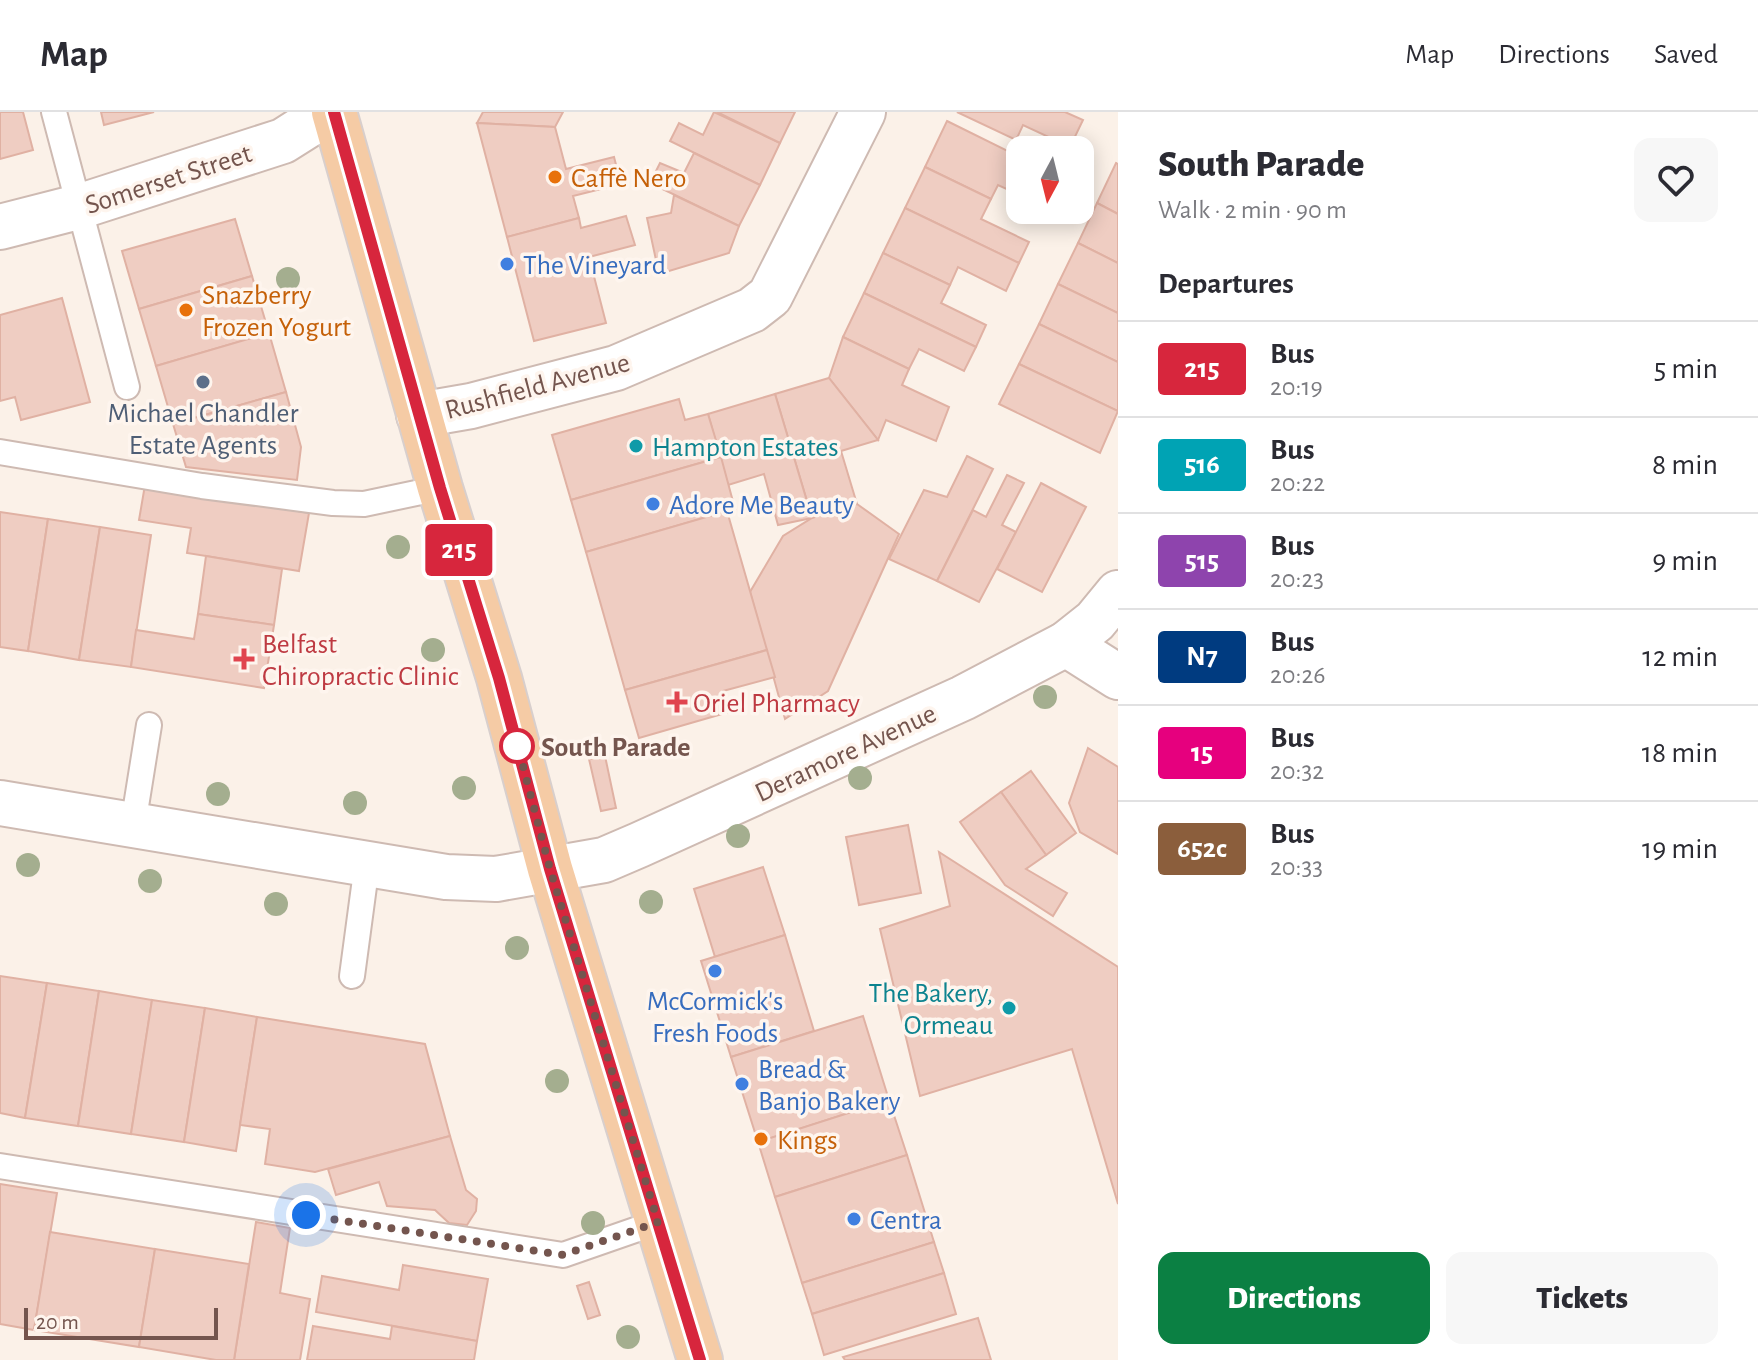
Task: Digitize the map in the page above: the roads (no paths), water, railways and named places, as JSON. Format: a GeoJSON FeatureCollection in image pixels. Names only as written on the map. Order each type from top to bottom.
{"type":"FeatureCollection","features":[{"type":"Feature","properties":{"kind":"main road"},"geometry":{"type":"LineString","coordinates":[[332,112],[440,488],[499,678],[550,869],[700,1360]]}},
{"type":"Feature","properties":{"kind":"street","name":"Somerset Street"},"geometry":{"type":"LineString","coordinates":[[0,227],[78,207],[283,141],[332,112]]}},
{"type":"Feature","properties":{"kind":"street","name":"Rushfield Avenue"},"geometry":{"type":"LineString","coordinates":[[419,415],[471,406],[616,368],[752,310],[770,296],[863,112]]}},
{"type":"Feature","properties":{"kind":"street","name":"Deramore Avenue"},"geometry":{"type":"LineString","coordinates":[[550,869],[604,860],[963,698],[1066,644],[1095,621],[1118,593]]}},
{"type":"Feature","properties":{"kind":"street"},"geometry":{"type":"LineString","coordinates":[[1066,644],[1118,677]]}},
{"type":"Feature","properties":{"kind":"street"},"geometry":{"type":"LineString","coordinates":[[0,803],[478,880],[550,869]]}},
{"type":"Feature","properties":{"kind":"lane"},"geometry":{"type":"LineString","coordinates":[[54,112],[127,387]]}},
{"type":"Feature","properties":{"kind":"lane"},"geometry":{"type":"LineString","coordinates":[[0,452],[202,486],[333,503],[364,504],[440,488]]}},
{"type":"Feature","properties":{"kind":"lane"},"geometry":{"type":"LineString","coordinates":[[133,825],[149,725]]}},
{"type":"Feature","properties":{"kind":"lane"},"geometry":{"type":"LineString","coordinates":[[352,976],[367,864]]}},
{"type":"Feature","properties":{"kind":"lane"},"geometry":{"type":"LineString","coordinates":[[0,1166],[563,1255],[658,1222]]}},
{"type":"Feature","properties":{"kind":"place","name":"Caffè Nero"},"geometry":{"type":"Point","coordinates":[555,177]}},
{"type":"Feature","properties":{"kind":"place","name":"The Vineyard"},"geometry":{"type":"Point","coordinates":[507,264]}},
{"type":"Feature","properties":{"kind":"place","name":"Snazberry Frozen Yogurt"},"geometry":{"type":"Point","coordinates":[186,310]}},
{"type":"Feature","properties":{"kind":"place","name":"Michael Chandler Estate Agents"},"geometry":{"type":"Point","coordinates":[203,382]}},
{"type":"Feature","properties":{"kind":"place","name":"Hampton Estates"},"geometry":{"type":"Point","coordinates":[636,446]}},
{"type":"Feature","properties":{"kind":"place","name":"Adore Me Beauty"},"geometry":{"type":"Point","coordinates":[653,504]}},
{"type":"Feature","properties":{"kind":"place","name":"Belfast Chiropractic Clinic"},"geometry":{"type":"Point","coordinates":[244,659]}},
{"type":"Feature","properties":{"kind":"place","name":"Oriel Pharmacy"},"geometry":{"type":"Point","coordinates":[677,702]}},
{"type":"Feature","properties":{"kind":"place","name":"South Parade"},"geometry":{"type":"Point","coordinates":[517,746]}},
{"type":"Feature","properties":{"kind":"place","name":"McCormick's Fresh Foods"},"geometry":{"type":"Point","coordinates":[715,971]}},
{"type":"Feature","properties":{"kind":"place","name":"The Bakery, Ormeau"},"geometry":{"type":"Point","coordinates":[1009,1008]}},
{"type":"Feature","properties":{"kind":"place","name":"Bread & Banjo Bakery"},"geometry":{"type":"Point","coordinates":[742,1084]}},
{"type":"Feature","properties":{"kind":"place","name":"Kings"},"geometry":{"type":"Point","coordinates":[761,1139]}},
{"type":"Feature","properties":{"kind":"place","name":"Centra"},"geometry":{"type":"Point","coordinates":[854,1219]}}]}
